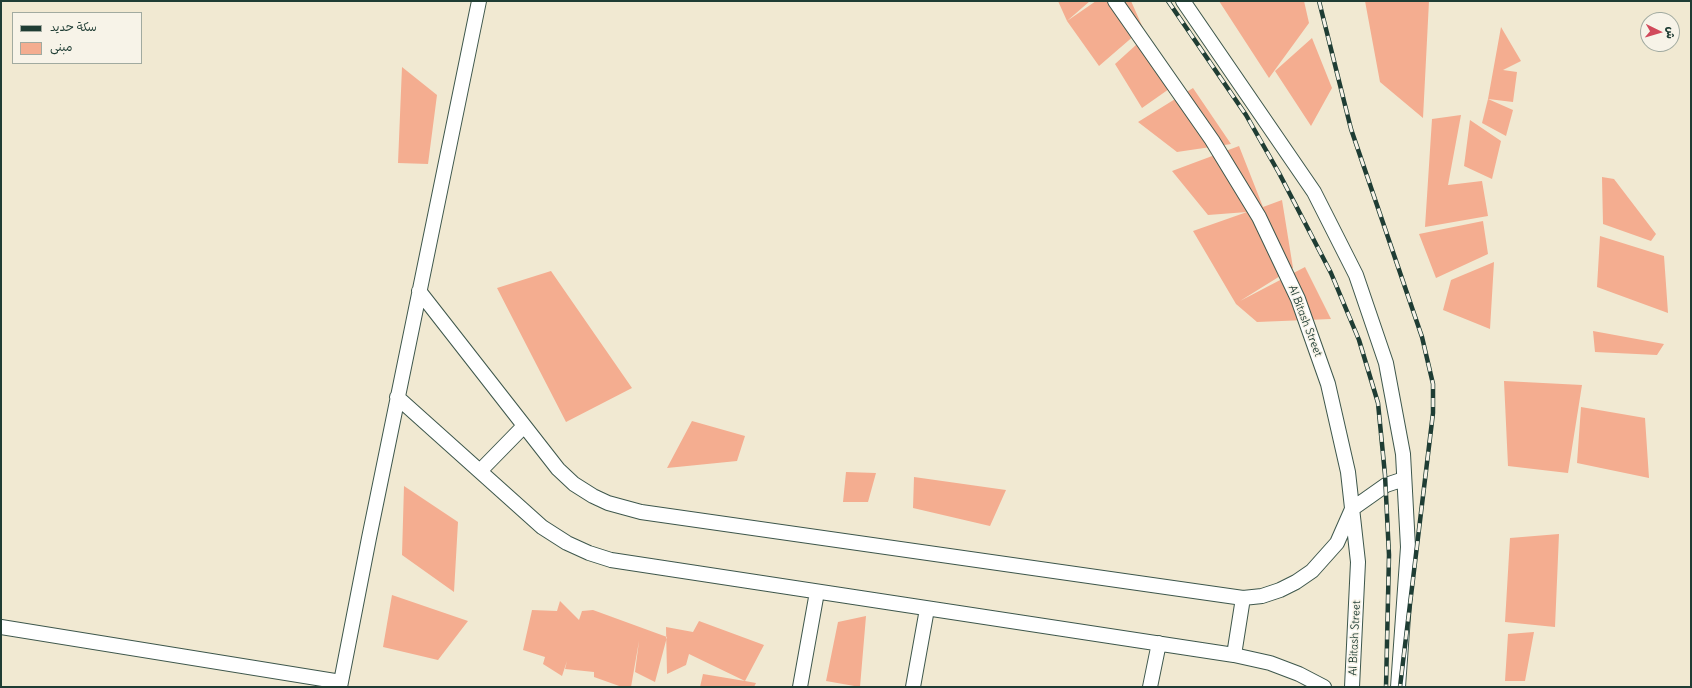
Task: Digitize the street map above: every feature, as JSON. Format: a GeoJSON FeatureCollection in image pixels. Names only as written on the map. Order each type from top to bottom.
{"type":"FeatureCollection","features":[{"type":"Feature","properties":{"kind":"lane"},"geometry":{"type":"LineString","coordinates":[[1,627],[341,684],[397,397],[479,1]]}},
{"type":"Feature","properties":{"kind":"lane","name":"Al Bitash Street"},"geometry":{"type":"LineString","coordinates":[[1115,1],[1212,140],[1259,217],[1298,298],[1328,384],[1348,472],[1358,562],[1352,687]]}},
{"type":"Feature","properties":{"kind":"lane"},"geometry":{"type":"LineString","coordinates":[[1183,1],[1314,192],[1356,275],[1386,363],[1403,454],[1408,547],[1398,687]]}},
{"type":"Feature","properties":{"kind":"lane"},"geometry":{"type":"LineString","coordinates":[[419,291],[558,469],[574,484],[598,498],[624,508],[1243,598],[1262,596],[1280,590],[1296,582],[1312,571],[1337,543],[1346,527],[1352,509],[1386,485],[1404,479]]}},
{"type":"Feature","properties":{"kind":"lane"},"geometry":{"type":"LineString","coordinates":[[397,397],[542,527],[567,543],[589,553],[611,560],[1234,655],[1270,663],[1298,674],[1324,687]]}},
{"type":"Feature","properties":{"kind":"lane"},"geometry":{"type":"LineString","coordinates":[[480,471],[524,426]]}},
{"type":"Feature","properties":{"kind":"lane"},"geometry":{"type":"LineString","coordinates":[[800,687],[817,592]]}},
{"type":"Feature","properties":{"kind":"lane"},"geometry":{"type":"LineString","coordinates":[[1234,655],[1243,598]]}},
{"type":"Feature","properties":{"kind":"lane"},"geometry":{"type":"LineString","coordinates":[[913,687],[927,609]]}},
{"type":"Feature","properties":{"kind":"lane"},"geometry":{"type":"LineString","coordinates":[[1150,687],[1159,643]]}},
{"type":"Feature","properties":{"kind":"building"},"geometry":{"type":"Polygon","coordinates":[[[1058,1],[1090,1],[1067,21],[1058,1]]]}},
{"type":"Feature","properties":{"kind":"building"},"geometry":{"type":"Polygon","coordinates":[[[1096,1],[1131,1],[1143,28],[1099,66],[1067,21],[1096,1]]]}},
{"type":"Feature","properties":{"kind":"building"},"geometry":{"type":"Polygon","coordinates":[[[1219,1],[1304,1],[1309,23],[1269,78],[1219,1]]]}},
{"type":"Feature","properties":{"kind":"building"},"geometry":{"type":"Polygon","coordinates":[[[1365,1],[1429,1],[1423,118],[1380,82],[1365,1]]]}},
{"type":"Feature","properties":{"kind":"building"},"geometry":{"type":"Polygon","coordinates":[[[1501,27],[1521,61],[1503,70],[1517,72],[1513,102],[1488,99],[1501,27]]]}},
{"type":"Feature","properties":{"kind":"building"},"geometry":{"type":"Polygon","coordinates":[[[1147,35],[1179,82],[1142,108],[1115,64],[1147,35]]]}},
{"type":"Feature","properties":{"kind":"building"},"geometry":{"type":"Polygon","coordinates":[[[1312,38],[1332,88],[1311,126],[1275,71],[1312,38]]]}},
{"type":"Feature","properties":{"kind":"building"},"geometry":{"type":"Polygon","coordinates":[[[402,67],[437,95],[428,164],[398,163],[402,67]]]}},
{"type":"Feature","properties":{"kind":"building"},"geometry":{"type":"Polygon","coordinates":[[[1193,88],[1231,144],[1177,152],[1138,122],[1193,88]]]}},
{"type":"Feature","properties":{"kind":"building"},"geometry":{"type":"Polygon","coordinates":[[[1488,99],[1513,110],[1506,136],[1482,123],[1488,99]]]}},
{"type":"Feature","properties":{"kind":"building"},"geometry":{"type":"Polygon","coordinates":[[[1461,115],[1448,185],[1482,181],[1488,216],[1425,227],[1432,119],[1461,115]]]}},
{"type":"Feature","properties":{"kind":"building"},"geometry":{"type":"Polygon","coordinates":[[[1470,120],[1501,141],[1492,179],[1464,166],[1470,120]]]}},
{"type":"Feature","properties":{"kind":"building"},"geometry":{"type":"Polygon","coordinates":[[[1239,146],[1263,207],[1282,200],[1293,268],[1240,301],[1305,267],[1331,319],[1257,322],[1236,304],[1193,231],[1247,212],[1208,215],[1172,171],[1239,146]]]}},
{"type":"Feature","properties":{"kind":"building"},"geometry":{"type":"Polygon","coordinates":[[[1602,177],[1614,179],[1656,234],[1651,241],[1603,224],[1602,177]]]}},
{"type":"Feature","properties":{"kind":"building"},"geometry":{"type":"Polygon","coordinates":[[[1483,221],[1488,254],[1436,278],[1419,234],[1483,221]]]}},
{"type":"Feature","properties":{"kind":"building"},"geometry":{"type":"Polygon","coordinates":[[[1600,236],[1664,256],[1668,313],[1597,287],[1600,236]]]}},
{"type":"Feature","properties":{"kind":"building"},"geometry":{"type":"Polygon","coordinates":[[[1494,262],[1490,329],[1443,310],[1451,280],[1494,262]]]}},
{"type":"Feature","properties":{"kind":"building"},"geometry":{"type":"Polygon","coordinates":[[[551,271],[632,388],[566,422],[497,288],[551,271]]]}},
{"type":"Feature","properties":{"kind":"building"},"geometry":{"type":"Polygon","coordinates":[[[1593,331],[1664,344],[1657,355],[1595,352],[1593,331]]]}},
{"type":"Feature","properties":{"kind":"building"},"geometry":{"type":"Polygon","coordinates":[[[1504,381],[1582,385],[1568,473],[1508,466],[1504,381]]]}},
{"type":"Feature","properties":{"kind":"building"},"geometry":{"type":"Polygon","coordinates":[[[1581,407],[1645,418],[1649,478],[1577,463],[1581,407]]]}},
{"type":"Feature","properties":{"kind":"building"},"geometry":{"type":"Polygon","coordinates":[[[692,421],[745,436],[737,461],[667,468],[692,421]]]}},
{"type":"Feature","properties":{"kind":"building"},"geometry":{"type":"Polygon","coordinates":[[[846,472],[876,473],[868,502],[843,502],[846,472]]]}},
{"type":"Feature","properties":{"kind":"building"},"geometry":{"type":"Polygon","coordinates":[[[914,477],[1006,490],[990,526],[913,508],[914,477]]]}},
{"type":"Feature","properties":{"kind":"building"},"geometry":{"type":"Polygon","coordinates":[[[404,486],[458,522],[454,592],[402,555],[404,486]]]}},
{"type":"Feature","properties":{"kind":"building"},"geometry":{"type":"Polygon","coordinates":[[[1559,534],[1555,627],[1505,622],[1510,538],[1559,534]]]}},
{"type":"Feature","properties":{"kind":"building"},"geometry":{"type":"Polygon","coordinates":[[[392,595],[468,621],[438,660],[383,647],[392,595]]]}},
{"type":"Feature","properties":{"kind":"building"},"geometry":{"type":"Polygon","coordinates":[[[560,601],[579,620],[582,611],[593,610],[667,637],[655,682],[635,672],[639,641],[631,687],[622,687],[594,677],[594,672],[565,669],[567,661],[562,676],[543,664],[545,657],[523,650],[532,610],[557,611],[560,601]]]}},
{"type":"Feature","properties":{"kind":"building"},"geometry":{"type":"Polygon","coordinates":[[[866,616],[860,687],[826,681],[838,622],[866,616]]]}},
{"type":"Feature","properties":{"kind":"building"},"geometry":{"type":"Polygon","coordinates":[[[699,621],[764,645],[745,681],[689,654],[686,665],[667,674],[666,627],[693,632],[699,621]]]}},
{"type":"Feature","properties":{"kind":"building"},"geometry":{"type":"Polygon","coordinates":[[[1534,632],[1525,681],[1505,681],[1508,634],[1534,632]]]}},
{"type":"Feature","properties":{"kind":"building"},"geometry":{"type":"Polygon","coordinates":[[[703,674],[756,683],[754,687],[700,687],[703,674]]]}},
{"type":"Feature","properties":{"kind":"railway"},"geometry":{"type":"LineString","coordinates":[[1168,1],[1246,115],[1279,173],[1331,273],[1359,340],[1378,403],[1385,475],[1389,555],[1386,687]]}},
{"type":"Feature","properties":{"kind":"railway"},"geometry":{"type":"LineString","coordinates":[[1319,1],[1351,129],[1422,337],[1433,384],[1433,413],[1400,687]]}}]}
